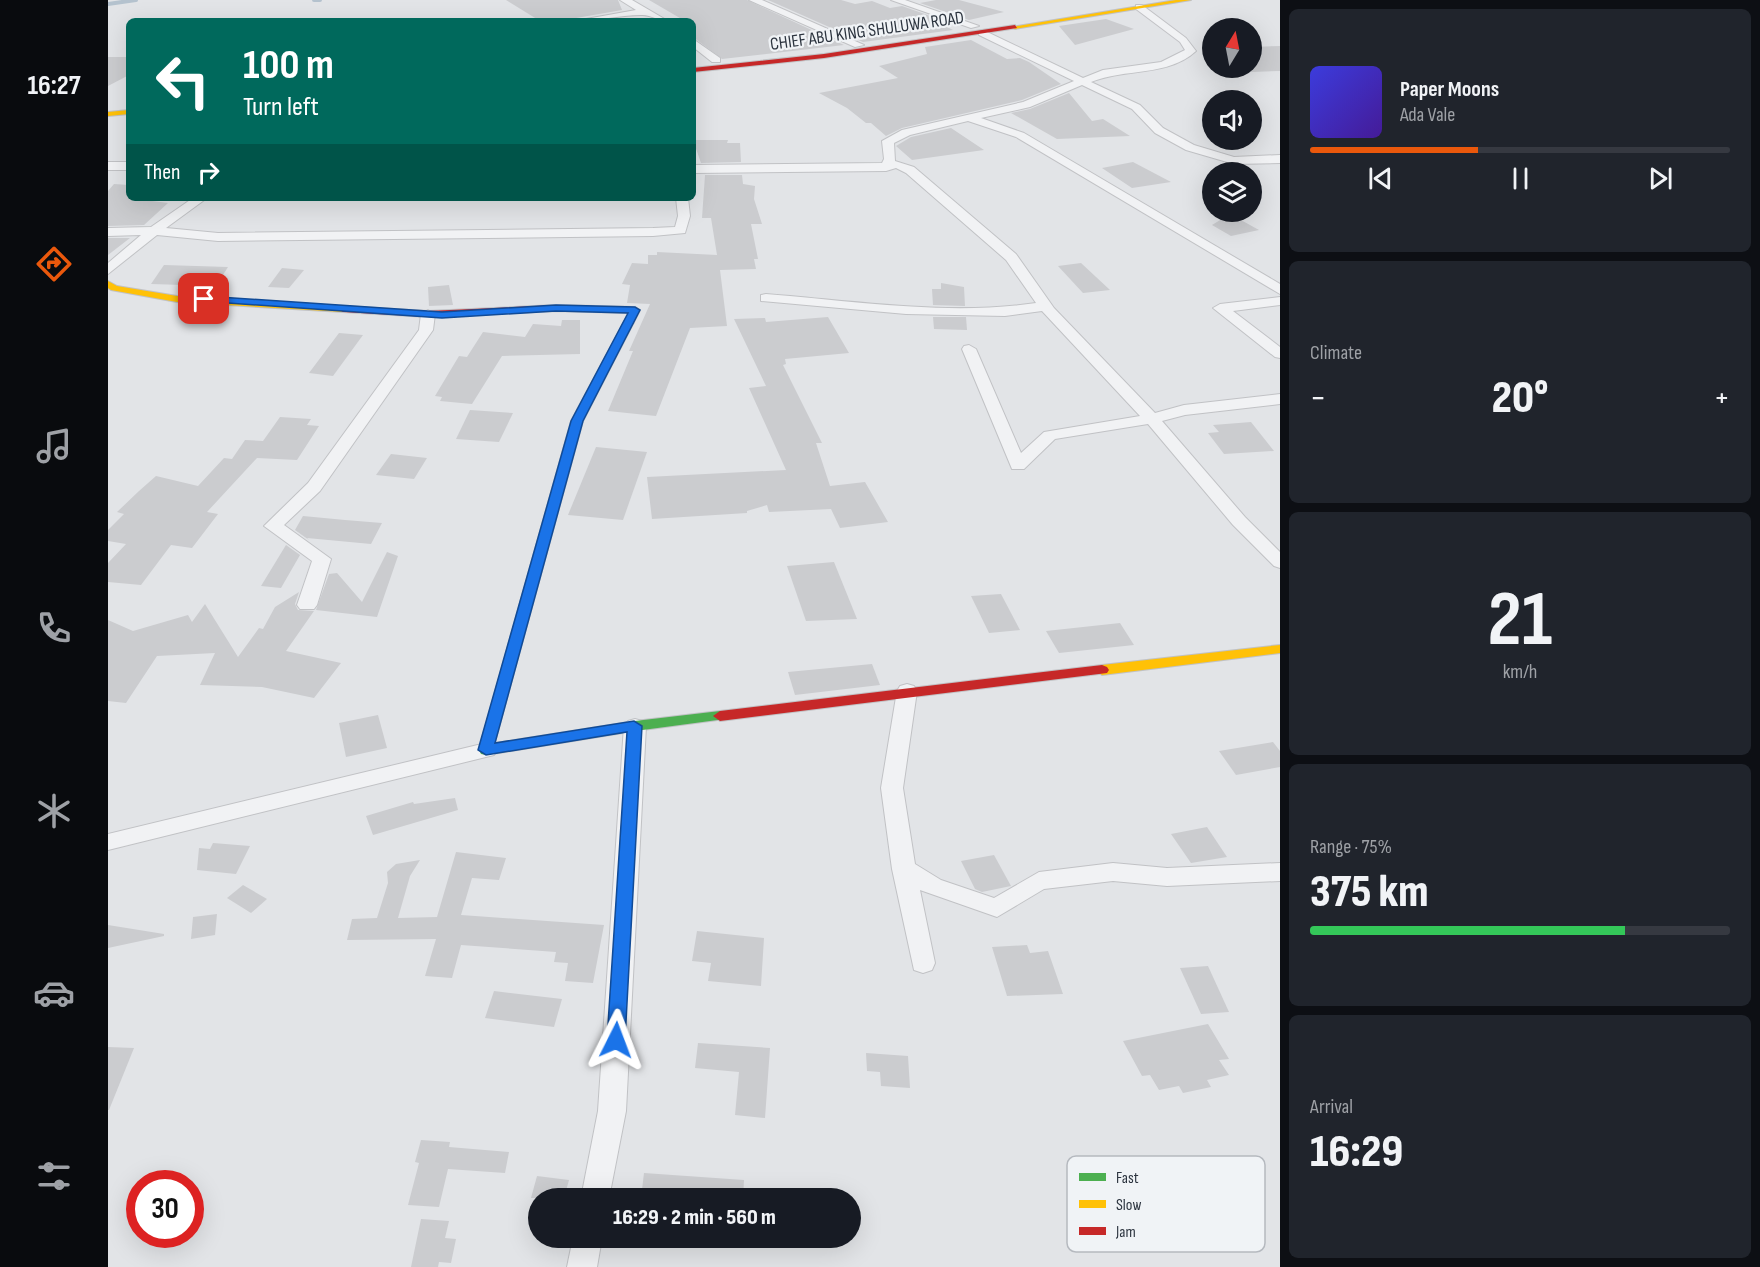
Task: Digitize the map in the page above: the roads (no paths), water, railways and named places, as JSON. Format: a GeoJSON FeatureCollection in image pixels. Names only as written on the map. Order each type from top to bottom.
{"type":"FeatureCollection","features":[{"type":"Feature","properties":{"kind":"street"},"geometry":{"type":"LineString","coordinates":[[625,0],[658,18]]}},
{"type":"Feature","properties":{"kind":"street"},"geometry":{"type":"LineString","coordinates":[[754,0],[859,45]]}},
{"type":"Feature","properties":{"kind":"street"},"geometry":{"type":"LineString","coordinates":[[896,0],[978,30],[1080,82],[1136,107],[1152,119],[1162,132],[1206,154],[1253,161],[1280,159]]}},
{"type":"Feature","properties":{"kind":"street","name":"CHIEF ABU KING SHULUWA ROAD"},"geometry":{"type":"LineString","coordinates":[[696,70],[824,56],[1138,3],[1188,0]]}},
{"type":"Feature","properties":{"kind":"street"},"geometry":{"type":"LineString","coordinates":[[891,164],[887,146],[893,137],[924,127],[1026,105],[1114,70],[1163,65],[1191,51],[1183,40],[1138,3]]}},
{"type":"Feature","properties":{"kind":"street"},"geometry":{"type":"LineString","coordinates":[[600,18],[646,11]]}},
{"type":"Feature","properties":{"kind":"street"},"geometry":{"type":"LineString","coordinates":[[696,63],[978,30]]}},
{"type":"Feature","properties":{"kind":"street"},"geometry":{"type":"LineString","coordinates":[[696,44],[716,60]]}},
{"type":"Feature","properties":{"kind":"street"},"geometry":{"type":"LineString","coordinates":[[108,106],[126,105]]}},
{"type":"Feature","properties":{"kind":"street"},"geometry":{"type":"LineString","coordinates":[[108,114],[126,112]]}},
{"type":"Feature","properties":{"kind":"street"},"geometry":{"type":"LineString","coordinates":[[972,118],[1020,135],[1280,290]]}},
{"type":"Feature","properties":{"kind":"street"},"geometry":{"type":"LineString","coordinates":[[696,169],[891,164],[910,170],[1011,257],[1045,306],[1181,450],[1239,521],[1280,562]]}},
{"type":"Feature","properties":{"kind":"street"},"geometry":{"type":"LineString","coordinates":[[108,166],[126,166]]}},
{"type":"Feature","properties":{"kind":"street"},"geometry":{"type":"LineString","coordinates":[[108,270],[154,231],[197,201]]}},
{"type":"Feature","properties":{"kind":"street"},"geometry":{"type":"LineString","coordinates":[[108,232],[154,231],[218,237],[653,232],[681,230],[684,216],[682,201]]}},
{"type":"Feature","properties":{"kind":"street"},"geometry":{"type":"LineString","coordinates":[[108,284],[114,288],[177,299],[428,314],[556,308],[635,310],[577,421],[486,750]]}},
{"type":"Feature","properties":{"kind":"street"},"geometry":{"type":"LineString","coordinates":[[766,298],[906,310],[1005,312],[1045,306]]}},
{"type":"Feature","properties":{"kind":"street"},"geometry":{"type":"LineString","coordinates":[[1280,302],[1220,308],[1280,354]]}},
{"type":"Feature","properties":{"kind":"street"},"geometry":{"type":"LineString","coordinates":[[307,605],[322,559],[273,526],[314,487],[426,330],[428,314]]}},
{"type":"Feature","properties":{"kind":"street"},"geometry":{"type":"LineString","coordinates":[[969,349],[1018,465],[1050,435],[1151,419],[1184,410],[1280,399]]}},
{"type":"Feature","properties":{"kind":"street"},"geometry":{"type":"LineString","coordinates":[[108,842],[486,750],[634,726],[907,691],[1280,649]]}},
{"type":"Feature","properties":{"kind":"street"},"geometry":{"type":"LineString","coordinates":[[907,691],[892,788],[904,869],[923,963]]}},
{"type":"Feature","properties":{"kind":"street"},"geometry":{"type":"LineString","coordinates":[[597,1188],[612,1111],[634,726]]}},
{"type":"Feature","properties":{"kind":"street"},"geometry":{"type":"LineString","coordinates":[[904,869],[933,886],[997,908],[1039,881],[1113,872],[1167,877],[1280,872]]}},
{"type":"Feature","properties":{"kind":"street"},"geometry":{"type":"LineString","coordinates":[[582,1267],[586,1248]]}},
{"type":"Feature","properties":{"kind":"waterway"},"geometry":{"type":"LineString","coordinates":[[108,4],[136,0]]}},
{"type":"Feature","properties":{"kind":"waterway"},"geometry":{"type":"LineString","coordinates":[[314,0],[320,0]]}}]}
